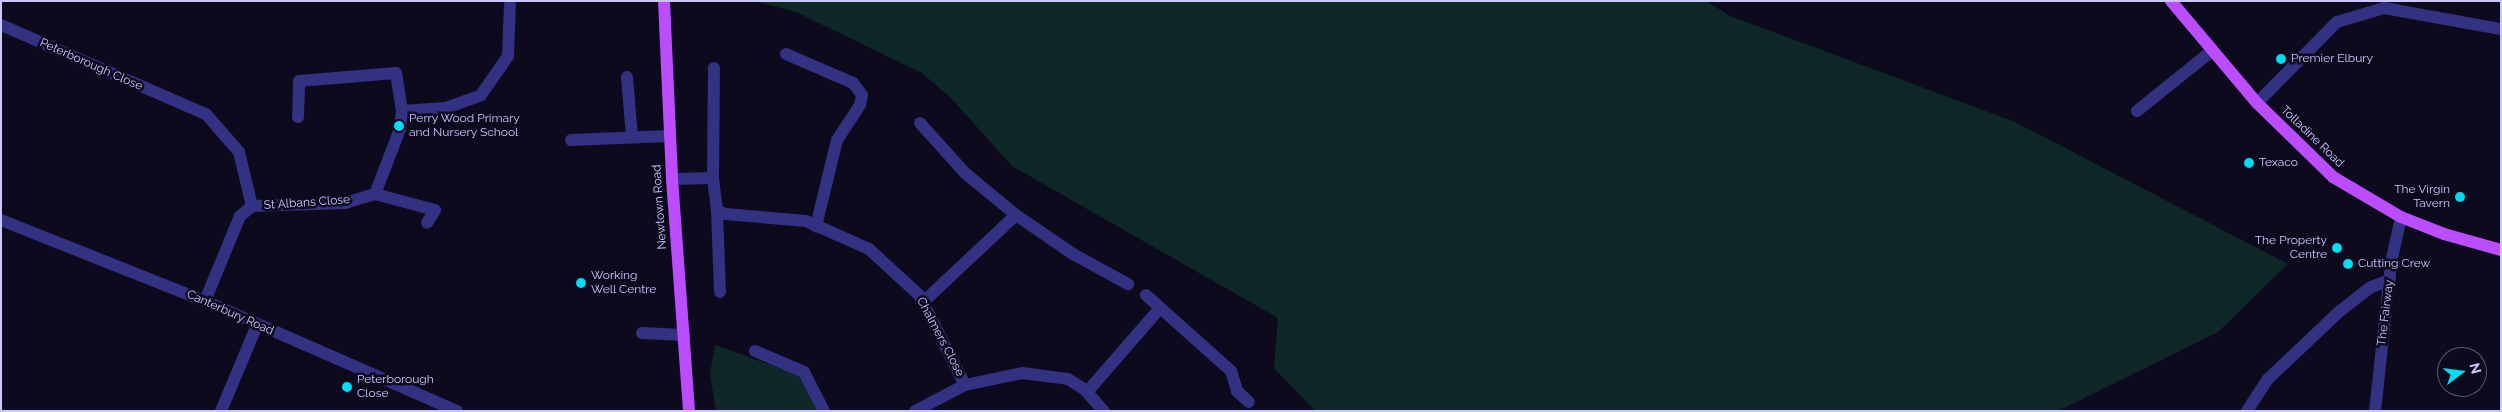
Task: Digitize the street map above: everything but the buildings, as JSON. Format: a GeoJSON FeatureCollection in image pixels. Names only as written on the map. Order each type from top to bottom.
{"type":"FeatureCollection","features":[{"type":"Feature","properties":{"kind":"main road","name":"Newtown Road"},"geometry":{"type":"LineString","coordinates":[[664,1],[669,136],[689,411]]}},
{"type":"Feature","properties":{"kind":"main road","name":"Tolladine Road"},"geometry":{"type":"LineString","coordinates":[[2171,1],[2257,103],[2333,177],[2401,217],[2444,234],[2501,250]]}},
{"type":"Feature","properties":{"kind":"street"},"geometry":{"type":"LineString","coordinates":[[402,111],[446,108],[481,95],[508,56],[510,6]]}},
{"type":"Feature","properties":{"kind":"street"},"geometry":{"type":"LineString","coordinates":[[2257,103],[2337,22],[2365,13],[2384,8],[2501,30]]}},
{"type":"Feature","properties":{"kind":"street","name":"Peterborough Close"},"geometry":{"type":"LineString","coordinates":[[1,25],[206,114],[239,152],[252,206]]}},
{"type":"Feature","properties":{"kind":"street"},"geometry":{"type":"LineString","coordinates":[[2137,111],[2213,50]]}},
{"type":"Feature","properties":{"kind":"street"},"geometry":{"type":"LineString","coordinates":[[786,54],[853,83],[862,95],[860,105],[837,140],[816,226]]}},
{"type":"Feature","properties":{"kind":"street"},"geometry":{"type":"LineString","coordinates":[[714,68],[713,178],[717,210],[720,292]]}},
{"type":"Feature","properties":{"kind":"street"},"geometry":{"type":"LineString","coordinates":[[298,117],[299,81],[396,73],[402,111],[400,129],[375,194],[435,210],[427,222]]}},
{"type":"Feature","properties":{"kind":"street"},"geometry":{"type":"LineString","coordinates":[[627,77],[632,137]]}},
{"type":"Feature","properties":{"kind":"street"},"geometry":{"type":"LineString","coordinates":[[920,123],[966,173],[1016,215],[1073,254],[1128,284]]}},
{"type":"Feature","properties":{"kind":"street"},"geometry":{"type":"LineString","coordinates":[[571,140],[669,136]]}},
{"type":"Feature","properties":{"kind":"street"},"geometry":{"type":"LineString","coordinates":[[672,179],[713,178]]}},
{"type":"Feature","properties":{"kind":"street","name":"St Albans Close"},"geometry":{"type":"LineString","coordinates":[[252,206],[345,203],[375,194]]}},
{"type":"Feature","properties":{"kind":"street"},"geometry":{"type":"LineString","coordinates":[[205,301],[240,216],[252,206]]}},
{"type":"Feature","properties":{"kind":"street","name":"Chalmers Close"},"geometry":{"type":"LineString","coordinates":[[717,210],[725,214],[780,217],[816,226],[869,249],[883,258],[922,302],[965,384]]}},
{"type":"Feature","properties":{"kind":"street"},"geometry":{"type":"LineString","coordinates":[[922,302],[1016,215]]}},
{"type":"Feature","properties":{"kind":"street","name":"The Fairway"},"geometry":{"type":"LineString","coordinates":[[2375,411],[2390,280],[2401,217]]}},
{"type":"Feature","properties":{"kind":"street","name":"Canterbury Road"},"geometry":{"type":"LineString","coordinates":[[1,220],[205,301],[458,411]]}},
{"type":"Feature","properties":{"kind":"street"},"geometry":{"type":"LineString","coordinates":[[2247,411],[2268,379],[2308,341],[2371,287],[2390,280]]}},
{"type":"Feature","properties":{"kind":"street"},"geometry":{"type":"LineString","coordinates":[[1146,295],[1231,372],[1237,391],[1249,402]]}},
{"type":"Feature","properties":{"kind":"street"},"geometry":{"type":"LineString","coordinates":[[1087,392],[1160,308]]}},
{"type":"Feature","properties":{"kind":"street"},"geometry":{"type":"LineString","coordinates":[[221,411],[257,325]]}},
{"type":"Feature","properties":{"kind":"street"},"geometry":{"type":"LineString","coordinates":[[642,333],[684,335]]}},
{"type":"Feature","properties":{"kind":"street"},"geometry":{"type":"LineString","coordinates":[[755,351],[804,372],[824,411]]}},
{"type":"Feature","properties":{"kind":"street"},"geometry":{"type":"LineString","coordinates":[[915,411],[965,384],[1022,373],[1068,380],[1087,392],[1104,411]]}},
{"type":"Feature","properties":{"kind":"green space"},"geometry":{"type":"Polygon","coordinates":[[[754,1],[1706,1],[1730,16],[2015,122],[2288,264],[2218,332],[2058,411],[1315,411],[1274,368],[1278,318],[1012,166],[951,98],[922,73],[796,12],[754,1]]]}},
{"type":"Feature","properties":{"kind":"green space"},"geometry":{"type":"Polygon","coordinates":[[[715,345],[802,376],[817,411],[716,411],[710,374],[715,345]]]}},
{"type":"Feature","properties":{"kind":"place","name":"Premier Elbury"},"geometry":{"type":"Point","coordinates":[2281,59]}},
{"type":"Feature","properties":{"kind":"place","name":"Perry Wood Primary and Nursery School"},"geometry":{"type":"Point","coordinates":[399,126]}},
{"type":"Feature","properties":{"kind":"place","name":"Texaco"},"geometry":{"type":"Point","coordinates":[2249,163]}},
{"type":"Feature","properties":{"kind":"place","name":"The Virgin Tavern"},"geometry":{"type":"Point","coordinates":[2460,197]}},
{"type":"Feature","properties":{"kind":"place","name":"The Property Centre"},"geometry":{"type":"Point","coordinates":[2337,248]}},
{"type":"Feature","properties":{"kind":"place","name":"Cutting Crew"},"geometry":{"type":"Point","coordinates":[2348,264]}},
{"type":"Feature","properties":{"kind":"place","name":"Working Well Centre"},"geometry":{"type":"Point","coordinates":[581,283]}},
{"type":"Feature","properties":{"kind":"place","name":"Peterborough Close"},"geometry":{"type":"Point","coordinates":[347,387]}}]}
